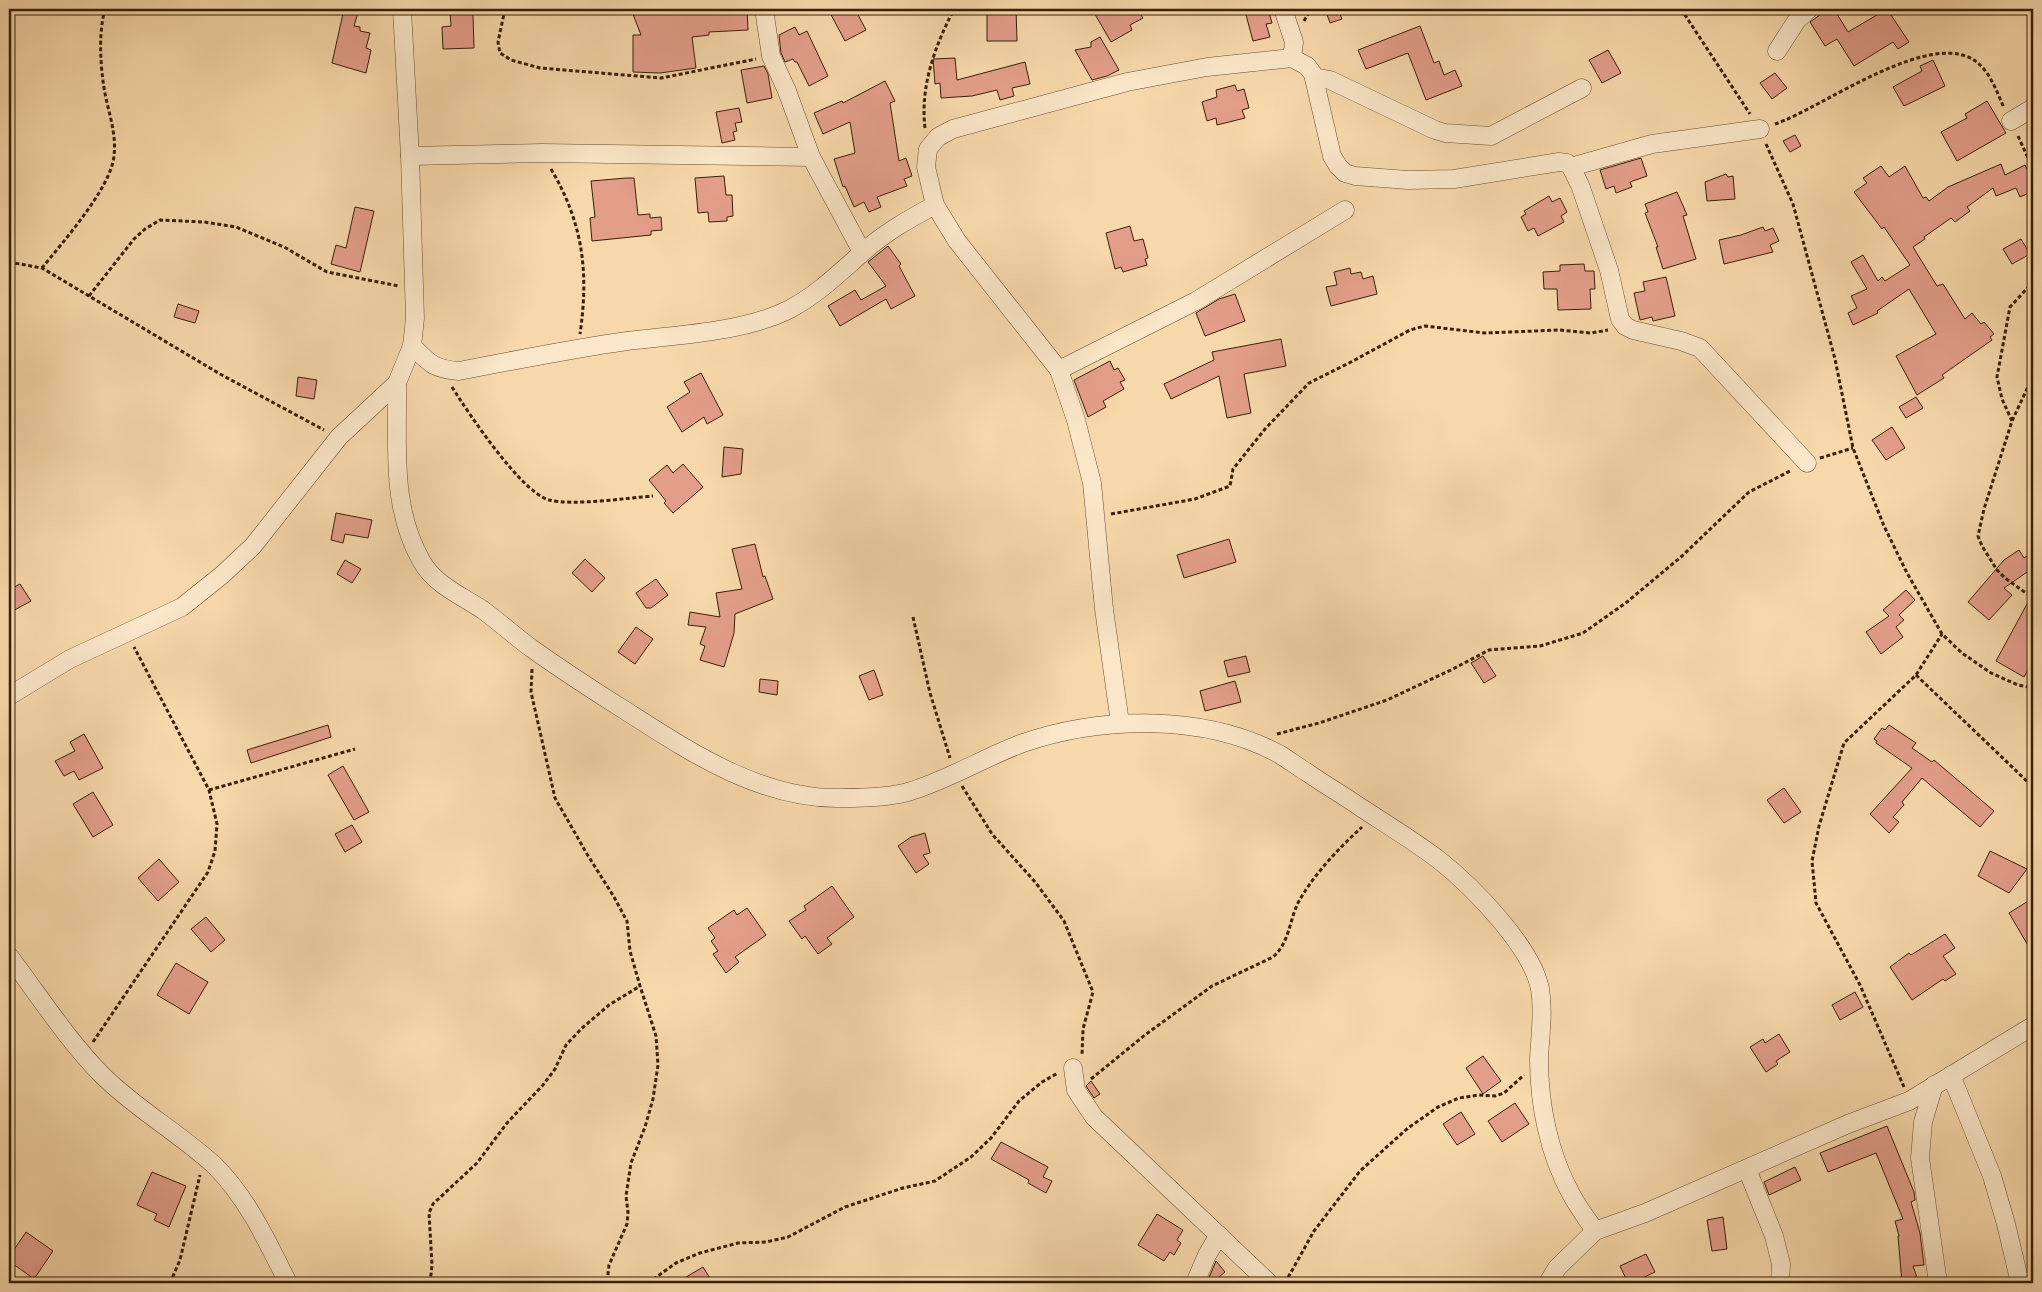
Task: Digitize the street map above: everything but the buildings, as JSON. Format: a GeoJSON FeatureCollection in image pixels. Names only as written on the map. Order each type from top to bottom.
{"type":"FeatureCollection","features":[{"type":"Feature","properties":{"kind":"street"},"geometry":{"type":"LineString","coordinates":[[402,9],[410,156],[415,318],[412,346],[397,383],[396,456],[404,518],[411,542],[425,568],[439,582],[484,611],[532,649],[673,741],[742,777],[792,794],[839,798],[907,793],[1024,743],[1069,731],[1120,723],[1165,725],[1244,737],[1282,756],[1441,862],[1488,906],[1522,947],[1538,982],[1543,1009],[1539,1062],[1544,1114],[1552,1150],[1570,1194],[1595,1230]]}},
{"type":"Feature","properties":{"kind":"street"},"geometry":{"type":"LineString","coordinates":[[764,9],[771,56],[787,91],[811,156],[862,252]]}},
{"type":"Feature","properties":{"kind":"street"},"geometry":{"type":"LineString","coordinates":[[1283,9],[1294,42],[1292,58]]}},
{"type":"Feature","properties":{"kind":"street"},"geometry":{"type":"LineString","coordinates":[[1777,51],[1797,20],[1809,9]]}},
{"type":"Feature","properties":{"kind":"street"},"geometry":{"type":"LineString","coordinates":[[1120,723],[1104,609],[1092,483],[1081,438],[1059,370],[957,241],[935,205],[926,167],[928,149],[938,137],[953,129],[1127,82],[1207,67],[1292,58],[1307,66],[1314,77],[1332,156],[1345,173],[1355,176],[1408,180],[1454,179],[1559,162],[1567,163],[1580,185],[1609,270],[1620,319],[1625,326],[1700,348],[1807,463]]}},
{"type":"Feature","properties":{"kind":"street"},"geometry":{"type":"LineString","coordinates":[[1314,77],[1330,80],[1381,106],[1435,130],[1445,133],[1488,136],[1508,128],[1582,88]]}},
{"type":"Feature","properties":{"kind":"street"},"geometry":{"type":"LineString","coordinates":[[2011,121],[2033,108]]}},
{"type":"Feature","properties":{"kind":"street"},"geometry":{"type":"LineString","coordinates":[[1571,167],[1652,144],[1760,129]]}},
{"type":"Feature","properties":{"kind":"street"},"geometry":{"type":"LineString","coordinates":[[410,156],[542,153],[811,156]]}},
{"type":"Feature","properties":{"kind":"street"},"geometry":{"type":"LineString","coordinates":[[412,346],[430,363],[441,370],[459,371],[578,349],[693,334],[752,322],[790,309],[842,272],[862,252],[910,219],[935,205]]}},
{"type":"Feature","properties":{"kind":"street"},"geometry":{"type":"LineString","coordinates":[[1059,370],[1196,300],[1345,210]]}},
{"type":"Feature","properties":{"kind":"street"},"geometry":{"type":"LineString","coordinates":[[9,696],[70,659],[182,607],[222,575],[253,546],[339,437],[397,383]]}},
{"type":"Feature","properties":{"kind":"street"},"geometry":{"type":"LineString","coordinates":[[9,956],[82,1054],[101,1075],[131,1102],[202,1155],[233,1188],[270,1246],[288,1283]]}},
{"type":"Feature","properties":{"kind":"street"},"geometry":{"type":"LineString","coordinates":[[1548,1283],[1557,1268],[1595,1230],[1645,1213],[1848,1124],[1909,1101],[2033,1026]]}},
{"type":"Feature","properties":{"kind":"street"},"geometry":{"type":"LineString","coordinates":[[1073,1068],[1076,1090],[1094,1117],[1269,1283]]}},
{"type":"Feature","properties":{"kind":"street"},"geometry":{"type":"LineString","coordinates":[[1951,1075],[1992,1176],[2020,1283]]}},
{"type":"Feature","properties":{"kind":"street"},"geometry":{"type":"LineString","coordinates":[[1934,1085],[1923,1122],[1920,1158],[1938,1283]]}},
{"type":"Feature","properties":{"kind":"street"},"geometry":{"type":"LineString","coordinates":[[1747,1169],[1774,1236],[1781,1264],[1780,1283]]}},
{"type":"Feature","properties":{"kind":"street"},"geometry":{"type":"LineString","coordinates":[[1195,1283],[1207,1255],[1219,1235]]}},
{"type":"Feature","properties":{"kind":"path"},"geometry":{"type":"LineString","coordinates":[[42,268],[76,226],[100,191],[114,158],[114,130],[103,82],[101,24],[104,9]]}},
{"type":"Feature","properties":{"kind":"path"},"geometry":{"type":"LineString","coordinates":[[505,9],[498,42],[500,53],[511,60],[540,68],[661,78],[771,56]]}},
{"type":"Feature","properties":{"kind":"path"},"geometry":{"type":"LineString","coordinates":[[928,149],[924,120],[924,95],[930,64],[954,9]]}},
{"type":"Feature","properties":{"kind":"path"},"geometry":{"type":"LineString","coordinates":[[1681,9],[1760,129],[1793,204],[1835,358],[1853,448],[1884,526],[1907,573],[1942,634],[1962,653],[1991,674],[2018,685],[2033,688]]}},
{"type":"Feature","properties":{"kind":"path"},"geometry":{"type":"LineString","coordinates":[[1760,129],[1794,116],[1884,70],[1911,59],[1961,53],[1980,64],[1992,82],[2033,169]]}},
{"type":"Feature","properties":{"kind":"path"},"geometry":{"type":"LineString","coordinates":[[542,153],[564,192],[574,220],[584,264],[584,306],[578,349]]}},
{"type":"Feature","properties":{"kind":"path"},"geometry":{"type":"LineString","coordinates":[[88,296],[134,239],[160,220],[204,222],[236,227],[284,247],[327,272],[414,288]]}},
{"type":"Feature","properties":{"kind":"path"},"geometry":{"type":"LineString","coordinates":[[9,262],[42,268],[220,374],[339,437]]}},
{"type":"Feature","properties":{"kind":"path"},"geometry":{"type":"LineString","coordinates":[[2012,421],[2002,399],[1997,376],[2010,307],[2033,282]]}},
{"type":"Feature","properties":{"kind":"path"},"geometry":{"type":"LineString","coordinates":[[1095,517],[1195,499],[1230,486],[1233,469],[1265,429],[1309,383],[1410,330],[1425,326],[1485,333],[1560,330],[1592,334],[1625,326]]}},
{"type":"Feature","properties":{"kind":"path"},"geometry":{"type":"LineString","coordinates":[[441,370],[470,415],[537,495],[550,500],[567,502],[653,496]]}},
{"type":"Feature","properties":{"kind":"path"},"geometry":{"type":"LineString","coordinates":[[2033,376],[2012,421],[1984,509],[1978,536],[1997,570],[2033,598]]}},
{"type":"Feature","properties":{"kind":"path"},"geometry":{"type":"LineString","coordinates":[[1271,735],[1319,723],[1388,700],[1488,650],[1540,646],[1583,633],[1627,602],[1676,562],[1749,492],[1807,463],[1853,448]]}},
{"type":"Feature","properties":{"kind":"path"},"geometry":{"type":"LineString","coordinates":[[648,1283],[676,1263],[700,1253],[738,1243],[766,1242],[788,1237],[845,1207],[902,1188],[936,1181],[971,1157],[991,1138],[1019,1101],[1042,1082],[1053,1074],[1073,1068],[1082,1061],[1082,1029],[1093,992],[1088,975],[1064,921],[1036,883],[992,834],[955,774],[930,693],[914,617]]}},
{"type":"Feature","properties":{"kind":"path"},"geometry":{"type":"LineString","coordinates":[[82,1054],[98,1036],[208,872],[215,851],[217,824],[209,790],[126,632]]}},
{"type":"Feature","properties":{"kind":"path"},"geometry":{"type":"LineString","coordinates":[[1909,1101],[1860,985],[1816,903],[1812,861],[1819,826],[1844,743],[1916,675],[1942,634]]}},
{"type":"Feature","properties":{"kind":"path"},"geometry":{"type":"LineString","coordinates":[[532,649],[531,692],[555,798],[627,922],[630,951],[656,1036],[658,1065],[653,1099],[627,1179],[627,1224],[609,1265],[608,1283]]}},
{"type":"Feature","properties":{"kind":"path"},"geometry":{"type":"LineString","coordinates":[[1916,675],[2033,786]]}},
{"type":"Feature","properties":{"kind":"path"},"geometry":{"type":"LineString","coordinates":[[209,790],[355,749]]}},
{"type":"Feature","properties":{"kind":"path"},"geometry":{"type":"LineString","coordinates":[[1076,1090],[1145,1035],[1212,986],[1273,956],[1282,949],[1298,903],[1309,885],[1336,851],[1374,816]]}},
{"type":"Feature","properties":{"kind":"path"},"geometry":{"type":"LineString","coordinates":[[430,1283],[432,1265],[429,1213],[433,1204],[477,1163],[507,1123],[543,1085],[555,1069],[566,1045],[581,1029],[609,1005],[640,986]]}},
{"type":"Feature","properties":{"kind":"path"},"geometry":{"type":"LineString","coordinates":[[1285,1283],[1314,1231],[1360,1171],[1408,1128],[1438,1107],[1459,1098],[1479,1095],[1495,1096],[1504,1093],[1539,1062]]}},
{"type":"Feature","properties":{"kind":"path"},"geometry":{"type":"LineString","coordinates":[[170,1283],[180,1260],[197,1189],[202,1155]]}}]}
